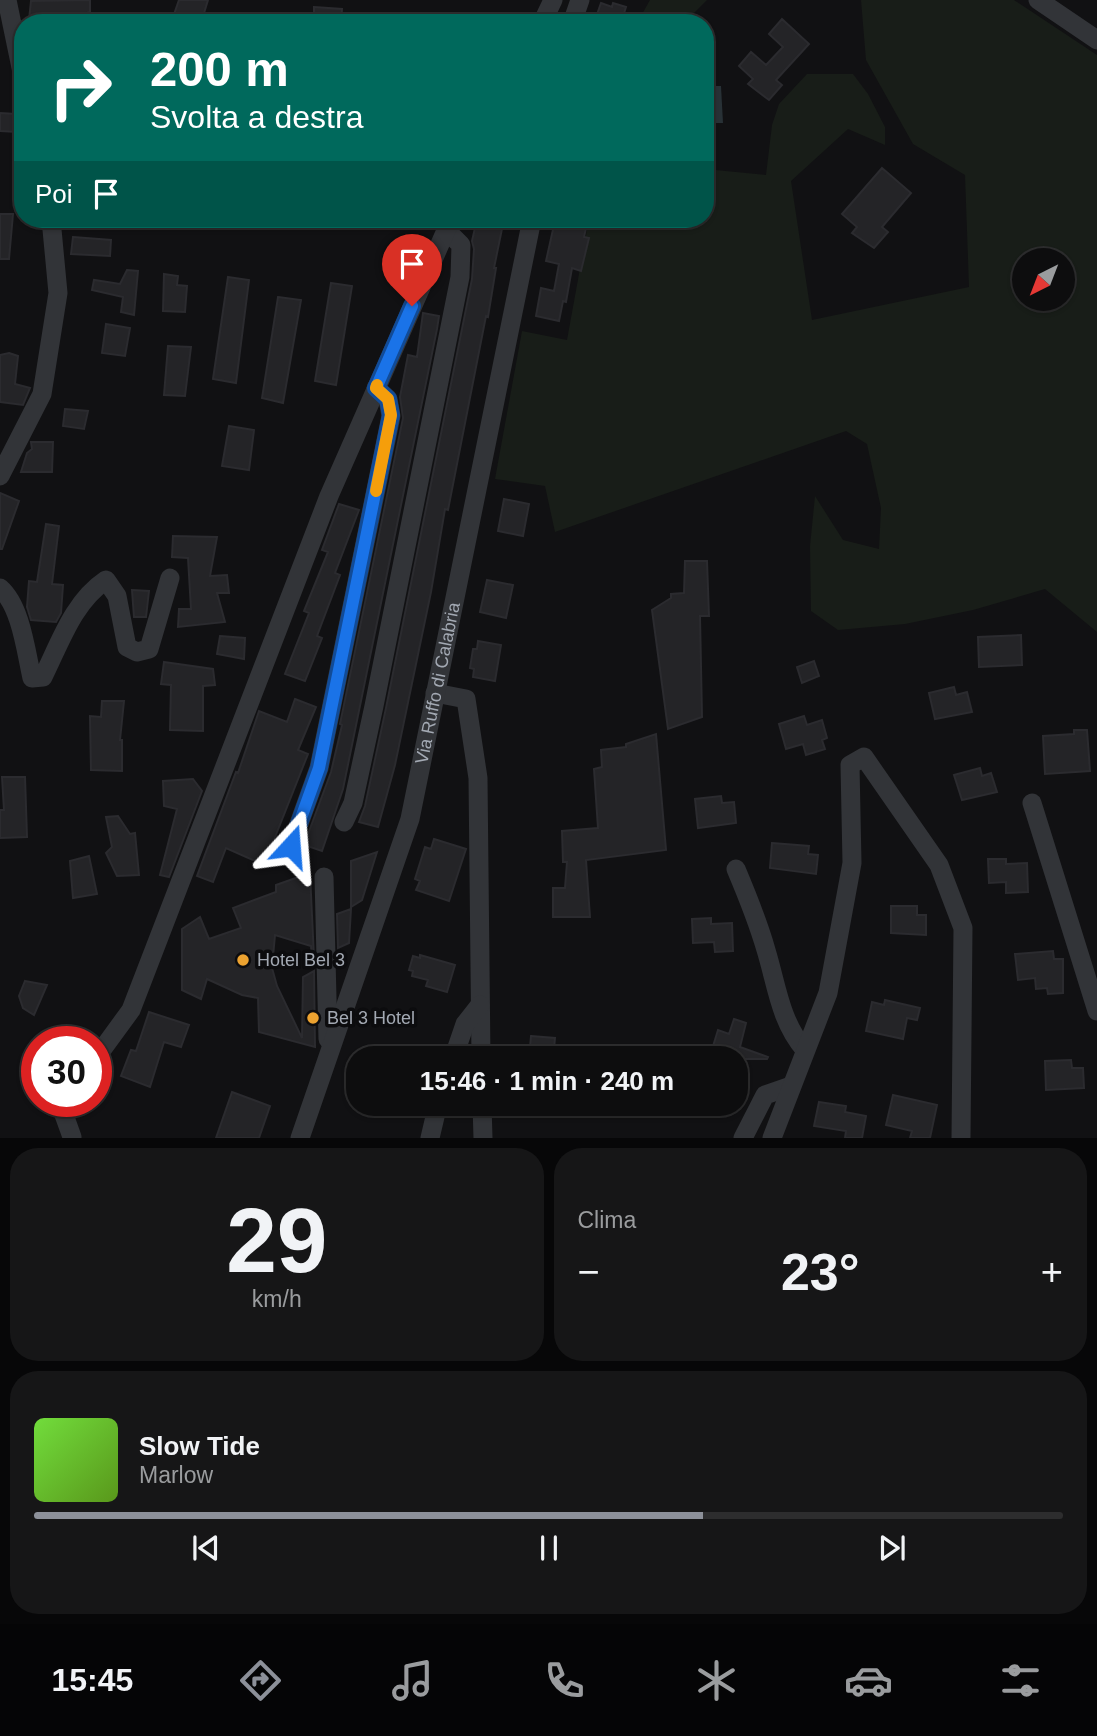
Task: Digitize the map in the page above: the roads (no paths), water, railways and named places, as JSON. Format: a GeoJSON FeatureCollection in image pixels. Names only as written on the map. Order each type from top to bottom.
{"type":"FeatureCollection","features":[{"type":"Feature","properties":{"kind":"street"},"geometry":{"type":"LineString","coordinates":[[7,0],[14,34]]}},
{"type":"Feature","properties":{"kind":"street"},"geometry":{"type":"LineString","coordinates":[[1038,0],[1097,40]]}},
{"type":"Feature","properties":{"kind":"street"},"geometry":{"type":"LineString","coordinates":[[0,477],[42,394],[58,293],[52,228]]}},
{"type":"Feature","properties":{"kind":"street"},"geometry":{"type":"LineString","coordinates":[[112,1036],[131,1010],[329,496],[447,228]]}},
{"type":"Feature","properties":{"kind":"street"},"geometry":{"type":"LineString","coordinates":[[344,822],[353,803],[374,706],[460,277],[461,245],[451,228]]}},
{"type":"Feature","properties":{"kind":"street","name":"Via Ruffo di Calabria"},"geometry":{"type":"LineString","coordinates":[[300,1138],[410,819],[530,228]]}},
{"type":"Feature","properties":{"kind":"street"},"geometry":{"type":"LineString","coordinates":[[291,846],[319,768],[391,415],[388,399],[376,388]]}},
{"type":"Feature","properties":{"kind":"street"},"geometry":{"type":"LineString","coordinates":[[0,588],[7,593],[19,622],[32,678],[43,677],[70,621],[90,590],[106,580],[117,596],[127,647],[137,652],[149,649],[170,578]]}},
{"type":"Feature","properties":{"kind":"street"},"geometry":{"type":"LineString","coordinates":[[435,693],[466,699],[478,778],[481,1046]]}},
{"type":"Feature","properties":{"kind":"street"},"geometry":{"type":"LineString","coordinates":[[772,1138],[828,993],[852,863],[850,765],[864,757],[939,864],[963,928],[961,1138]]}},
{"type":"Feature","properties":{"kind":"street"},"geometry":{"type":"LineString","coordinates":[[1032,803],[1097,1011]]}},
{"type":"Feature","properties":{"kind":"street"},"geometry":{"type":"LineString","coordinates":[[736,869],[766,950],[786,1021],[806,1050]]}},
{"type":"Feature","properties":{"kind":"street"},"geometry":{"type":"LineString","coordinates":[[324,877],[328,1054]]}},
{"type":"Feature","properties":{"kind":"street"},"geometry":{"type":"LineString","coordinates":[[457,1046],[465,1024],[480,1005]]}},
{"type":"Feature","properties":{"kind":"street"},"geometry":{"type":"LineString","coordinates":[[743,1138],[765,1095],[791,1086]]}},
{"type":"Feature","properties":{"kind":"street"},"geometry":{"type":"LineString","coordinates":[[430,1138],[435,1116]]}},
{"type":"Feature","properties":{"kind":"street"},"geometry":{"type":"LineString","coordinates":[[482,1116],[483,1138]]}},
{"type":"Feature","properties":{"kind":"street"},"geometry":{"type":"LineString","coordinates":[[65,1117],[73,1137]]}},
{"type":"Feature","properties":{"kind":"place","name":"Hotel Bel 3"},"geometry":{"type":"Point","coordinates":[243,960]}},
{"type":"Feature","properties":{"kind":"place","name":"Bel 3 Hotel"},"geometry":{"type":"Point","coordinates":[313,1018]}}]}
